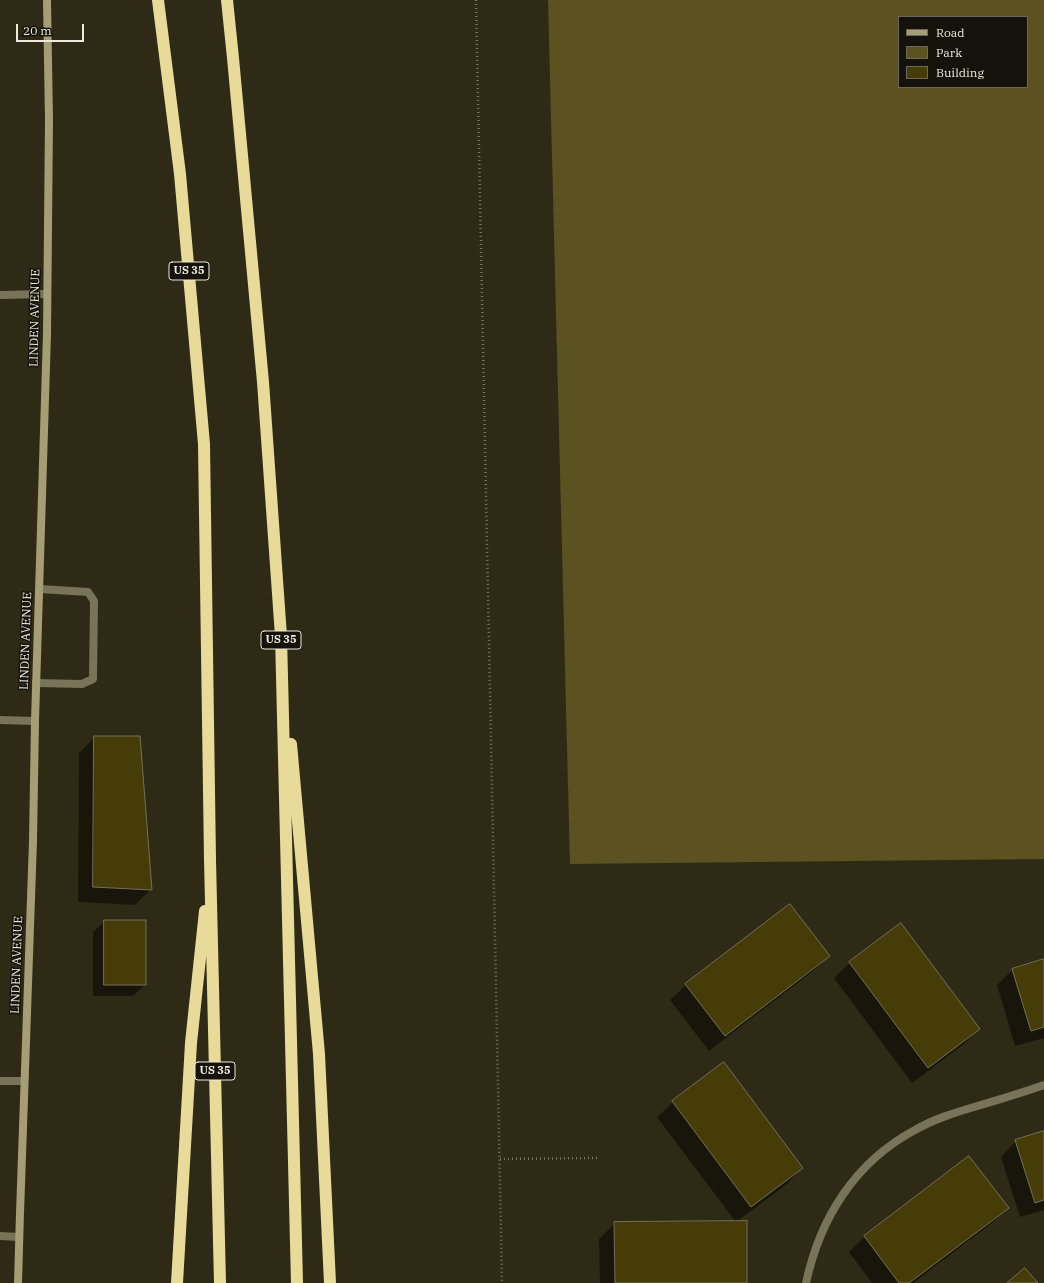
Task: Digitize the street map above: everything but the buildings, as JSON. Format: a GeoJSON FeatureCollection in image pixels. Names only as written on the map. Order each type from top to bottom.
{"type":"FeatureCollection","features":[{"type":"Feature","properties":{"kind":"highway","name":"US 35"},"geometry":{"type":"LineString","coordinates":[[158,0],[180,174],[204,444],[210,860],[220,1283]]}},
{"type":"Feature","properties":{"kind":"highway","name":"US 35"},"geometry":{"type":"LineString","coordinates":[[227,0],[234,58],[263,382],[281,636],[297,1283]]}},
{"type":"Feature","properties":{"kind":"highway"},"geometry":{"type":"LineString","coordinates":[[281,636],[319,1054],[330,1283]]}},
{"type":"Feature","properties":{"kind":"highway"},"geometry":{"type":"LineString","coordinates":[[177,1283],[191,1043],[210,860]]}},
{"type":"Feature","properties":{"kind":"main road","name":"LINDEN AVENUE"},"geometry":{"type":"LineString","coordinates":[[18,1283],[33,841],[47,294],[49,120],[47,0]]}},
{"type":"Feature","properties":{"kind":"street"},"geometry":{"type":"LineString","coordinates":[[0,296],[47,294]]}},
{"type":"Feature","properties":{"kind":"street"},"geometry":{"type":"LineString","coordinates":[[36,683],[82,684],[93,679],[94,601],[88,592],[40,589]]}},
{"type":"Feature","properties":{"kind":"street"},"geometry":{"type":"LineString","coordinates":[[0,720],[35,720]]}},
{"type":"Feature","properties":{"kind":"street"},"geometry":{"type":"LineString","coordinates":[[0,1081],[24,1081]]}},
{"type":"Feature","properties":{"kind":"street"},"geometry":{"type":"LineString","coordinates":[[806,1283],[817,1244],[833,1209],[845,1190],[866,1167],[889,1146],[914,1130],[943,1117],[1044,1085]]}},
{"type":"Feature","properties":{"kind":"street"},"geometry":{"type":"LineString","coordinates":[[0,1236],[19,1237]]}},
{"type":"Feature","properties":{"kind":"path"},"geometry":{"type":"LineString","coordinates":[[476,0],[502,1283]]}},
{"type":"Feature","properties":{"kind":"path"},"geometry":{"type":"LineString","coordinates":[[500,1159],[599,1158]]}},
{"type":"Feature","properties":{"kind":"green space"},"geometry":{"type":"Polygon","coordinates":[[[548,0],[1044,0],[1044,859],[570,864],[548,0]]]}}]}
